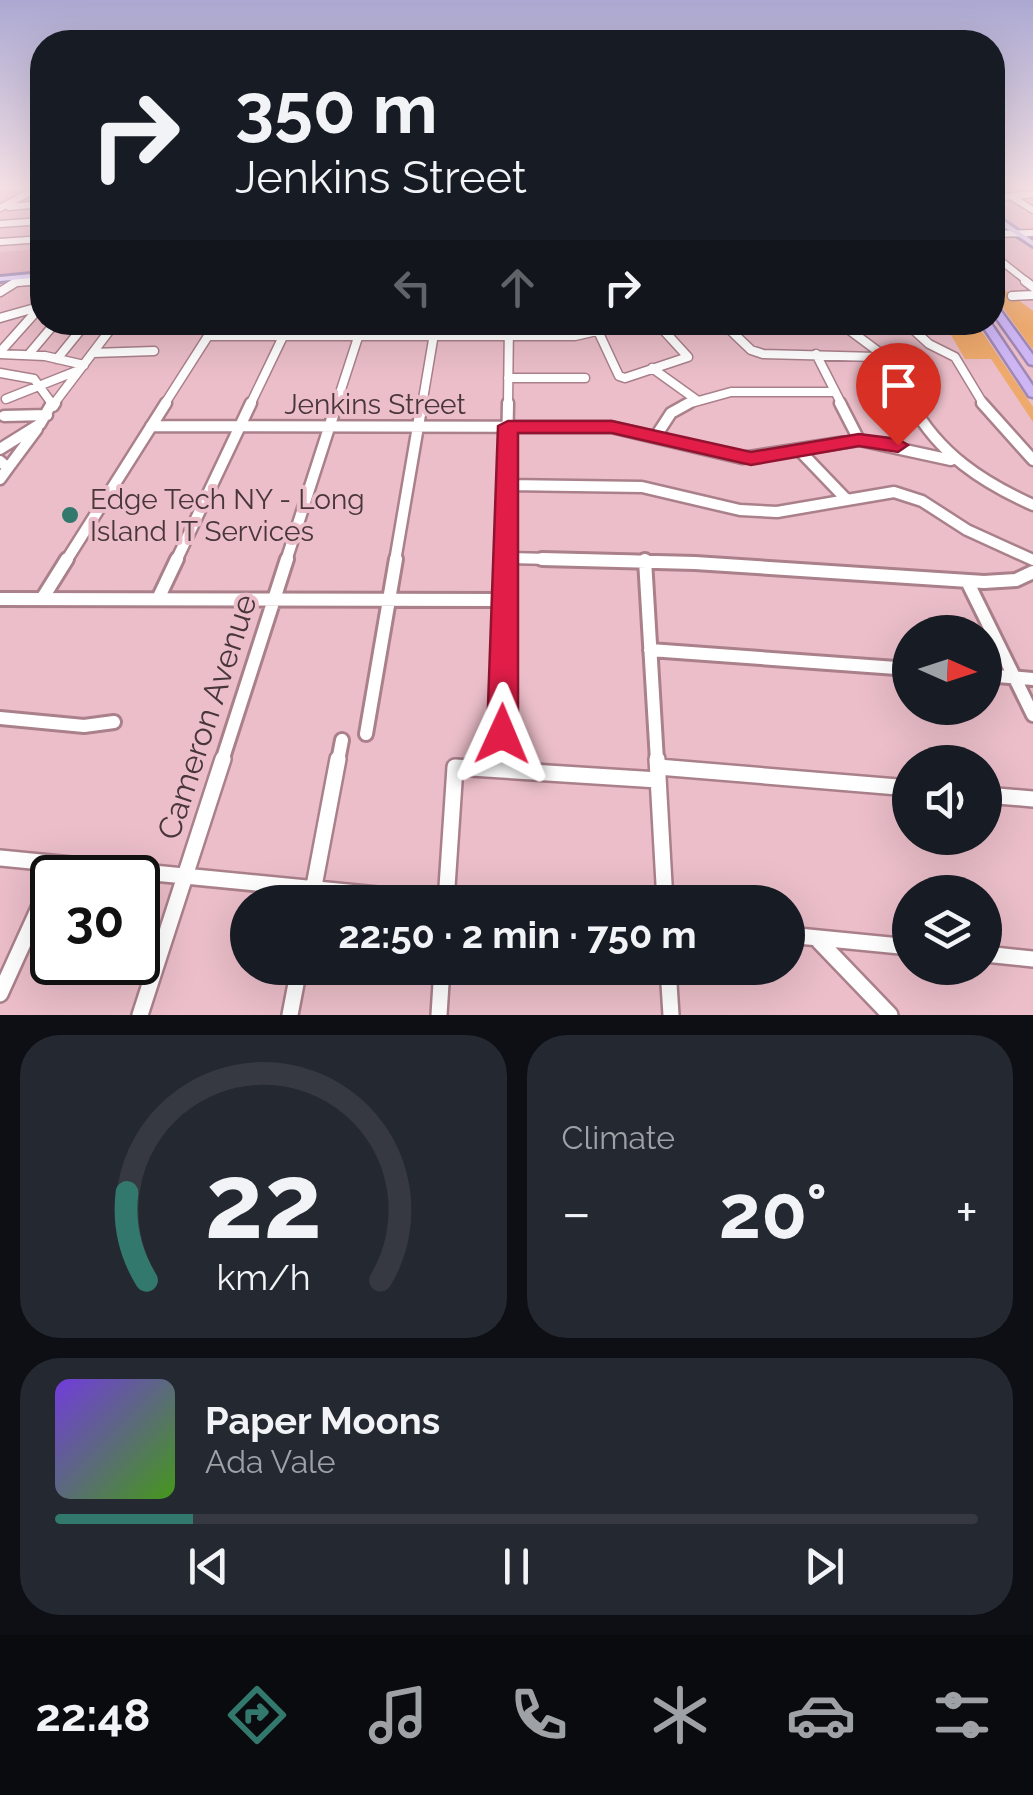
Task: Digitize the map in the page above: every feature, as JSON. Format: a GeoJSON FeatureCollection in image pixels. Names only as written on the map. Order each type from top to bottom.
{"type":"FeatureCollection","features":[{"type":"Feature","properties":{"kind":"highway"},"geometry":{"type":"LineString","coordinates":[[1005,323],[1033,362]]}},
{"type":"Feature","properties":{"kind":"highway"},"geometry":{"type":"LineString","coordinates":[[991,335],[1033,394]]}},
{"type":"Feature","properties":{"kind":"main road"},"geometry":{"type":"LineString","coordinates":[[1020,234],[1033,244]]}},
{"type":"Feature","properties":{"kind":"main road"},"geometry":{"type":"LineString","coordinates":[[0,279],[30,278]]}},
{"type":"Feature","properties":{"kind":"street"},"geometry":{"type":"LineString","coordinates":[[0,242],[30,240]]}},
{"type":"Feature","properties":{"kind":"street"},"geometry":{"type":"LineString","coordinates":[[1005,265],[1033,288]]}},
{"type":"Feature","properties":{"kind":"street"},"geometry":{"type":"LineString","coordinates":[[0,292],[16,282],[30,280]]}},
{"type":"Feature","properties":{"kind":"street"},"geometry":{"type":"LineString","coordinates":[[1012,296],[1033,296]]}},
{"type":"Feature","properties":{"kind":"street"},"geometry":{"type":"LineString","coordinates":[[0,318],[30,309]]}},
{"type":"Feature","properties":{"kind":"street"},"geometry":{"type":"LineString","coordinates":[[14,314],[30,314]]}},
{"type":"Feature","properties":{"kind":"street"},"geometry":{"type":"LineString","coordinates":[[0,353],[30,322]]}},
{"type":"Feature","properties":{"kind":"street"},"geometry":{"type":"LineString","coordinates":[[29,354],[45,335]]}},
{"type":"Feature","properties":{"kind":"street"},"geometry":{"type":"LineString","coordinates":[[57,359],[76,335]]}},
{"type":"Feature","properties":{"kind":"street"},"geometry":{"type":"LineString","coordinates":[[0,479],[4,464],[43,420],[106,335]]}},
{"type":"Feature","properties":{"kind":"street"},"geometry":{"type":"LineString","coordinates":[[42,600],[208,336],[294,335]]}},
{"type":"Feature","properties":{"kind":"street","name":"Cameron Avenue"},"geometry":{"type":"LineString","coordinates":[[140,1015],[359,335]]}},
{"type":"Feature","properties":{"kind":"street"},"geometry":{"type":"LineString","coordinates":[[424,335],[579,335]]}},
{"type":"Feature","properties":{"kind":"street"},"geometry":{"type":"LineString","coordinates":[[600,335],[620,376],[625,378],[688,356],[668,335]]}},
{"type":"Feature","properties":{"kind":"street"},"geometry":{"type":"LineString","coordinates":[[734,335],[756,352],[878,357],[891,361],[908,400],[951,460],[1033,505]]}},
{"type":"Feature","properties":{"kind":"street"},"geometry":{"type":"LineString","coordinates":[[855,335],[878,357]]}},
{"type":"Feature","properties":{"kind":"street"},"geometry":{"type":"LineString","coordinates":[[919,335],[955,357],[988,412],[1033,460]]}},
{"type":"Feature","properties":{"kind":"street"},"geometry":{"type":"LineString","coordinates":[[158,600],[283,336]]}},
{"type":"Feature","properties":{"kind":"street"},"geometry":{"type":"LineString","coordinates":[[366,734],[434,336]]}},
{"type":"Feature","properties":{"kind":"street"},"geometry":{"type":"LineString","coordinates":[[502,768],[509,336]]}},
{"type":"Feature","properties":{"kind":"street"},"geometry":{"type":"LineString","coordinates":[[93,353],[154,351]]}},
{"type":"Feature","properties":{"kind":"street"},"geometry":{"type":"LineString","coordinates":[[0,353],[29,354],[82,367]]}},
{"type":"Feature","properties":{"kind":"street"},"geometry":{"type":"LineString","coordinates":[[816,354],[859,440]]}},
{"type":"Feature","properties":{"kind":"street"},"geometry":{"type":"LineString","coordinates":[[43,420],[2,418],[8,408],[3,397],[82,367]]}},
{"type":"Feature","properties":{"kind":"street"},"geometry":{"type":"LineString","coordinates":[[652,368],[698,401]]}},
{"type":"Feature","properties":{"kind":"street"},"geometry":{"type":"LineString","coordinates":[[0,372],[28,376],[42,383],[53,406]]}},
{"type":"Feature","properties":{"kind":"street"},"geometry":{"type":"LineString","coordinates":[[508,378],[585,378]]}},
{"type":"Feature","properties":{"kind":"street"},"geometry":{"type":"LineString","coordinates":[[656,436],[670,413],[736,391],[835,392]]}},
{"type":"Feature","properties":{"kind":"street"},"geometry":{"type":"LineString","coordinates":[[0,449],[43,420]]}},
{"type":"Feature","properties":{"kind":"street","name":"Jenkins Street"},"geometry":{"type":"LineString","coordinates":[[151,426],[612,427],[742,458],[859,440],[951,460]]}},
{"type":"Feature","properties":{"kind":"street"},"geometry":{"type":"LineString","coordinates":[[799,450],[846,499]]}},
{"type":"Feature","properties":{"kind":"street"},"geometry":{"type":"LineString","coordinates":[[507,486],[642,487],[755,512],[800,510],[885,492],[912,497],[966,530],[1033,560]]}},
{"type":"Feature","properties":{"kind":"street"},"geometry":{"type":"LineString","coordinates":[[506,558],[645,560],[967,581],[1016,580],[1033,572]]}},
{"type":"Feature","properties":{"kind":"street"},"geometry":{"type":"LineString","coordinates":[[645,560],[664,885]]}},
{"type":"Feature","properties":{"kind":"street"},"geometry":{"type":"LineString","coordinates":[[967,581],[1033,715]]}},
{"type":"Feature","properties":{"kind":"street"},"geometry":{"type":"LineString","coordinates":[[0,600],[505,600]]}},
{"type":"Feature","properties":{"kind":"street"},"geometry":{"type":"LineString","coordinates":[[650,650],[892,669]]}},
{"type":"Feature","properties":{"kind":"street"},"geometry":{"type":"LineString","coordinates":[[1002,676],[1033,678]]}},
{"type":"Feature","properties":{"kind":"street"},"geometry":{"type":"LineString","coordinates":[[0,718],[84,726],[114,722]]}},
{"type":"Feature","properties":{"kind":"street"},"geometry":{"type":"LineString","coordinates":[[314,885],[342,740]]}},
{"type":"Feature","properties":{"kind":"street"},"geometry":{"type":"LineString","coordinates":[[448,885],[455,767],[892,787]]}},
{"type":"Feature","properties":{"kind":"street"},"geometry":{"type":"LineString","coordinates":[[1002,796],[1033,799]]}},
{"type":"Feature","properties":{"kind":"street"},"geometry":{"type":"LineString","coordinates":[[0,858],[30,861]]}},
{"type":"Feature","properties":{"kind":"street"},"geometry":{"type":"LineString","coordinates":[[160,874],[242,885]]}},
{"type":"Feature","properties":{"kind":"street"},"geometry":{"type":"LineString","coordinates":[[0,994],[30,927]]}},
{"type":"Feature","properties":{"kind":"street"},"geometry":{"type":"LineString","coordinates":[[805,938],[892,946]]}},
{"type":"Feature","properties":{"kind":"street"},"geometry":{"type":"LineString","coordinates":[[818,941],[890,1015]]}},
{"type":"Feature","properties":{"kind":"street"},"geometry":{"type":"LineString","coordinates":[[1002,956],[1033,959]]}},
{"type":"Feature","properties":{"kind":"street"},"geometry":{"type":"LineString","coordinates":[[290,1015],[296,985]]}},
{"type":"Feature","properties":{"kind":"street"},"geometry":{"type":"LineString","coordinates":[[439,1015],[441,985]]}},
{"type":"Feature","properties":{"kind":"street"},"geometry":{"type":"LineString","coordinates":[[669,985],[671,1015]]}},
{"type":"Feature","properties":{"kind":"shaded area"},"geometry":{"type":"Polygon","coordinates":[[[30,250],[30,273],[0,276],[0,252],[30,250]]]}},
{"type":"Feature","properties":{"kind":"shaded area"},"geometry":{"type":"Polygon","coordinates":[[[1005,290],[1033,311],[1033,350],[1005,311],[1005,290]]]}},
{"type":"Feature","properties":{"kind":"shaded area"},"geometry":{"type":"Polygon","coordinates":[[[951,335],[984,335],[1033,407],[1033,422],[991,359],[965,359],[951,335]]]}},
{"type":"Feature","properties":{"kind":"place","name":"Edge Tech NY - Long Island IT Services"},"geometry":{"type":"Point","coordinates":[70,515]}},
{"type":"Feature","properties":{"kind":"route"},"geometry":{"type":"LineString","coordinates":[[502,734],[508,426],[628,429],[751,459],[859,440],[898,445]]}}]}
